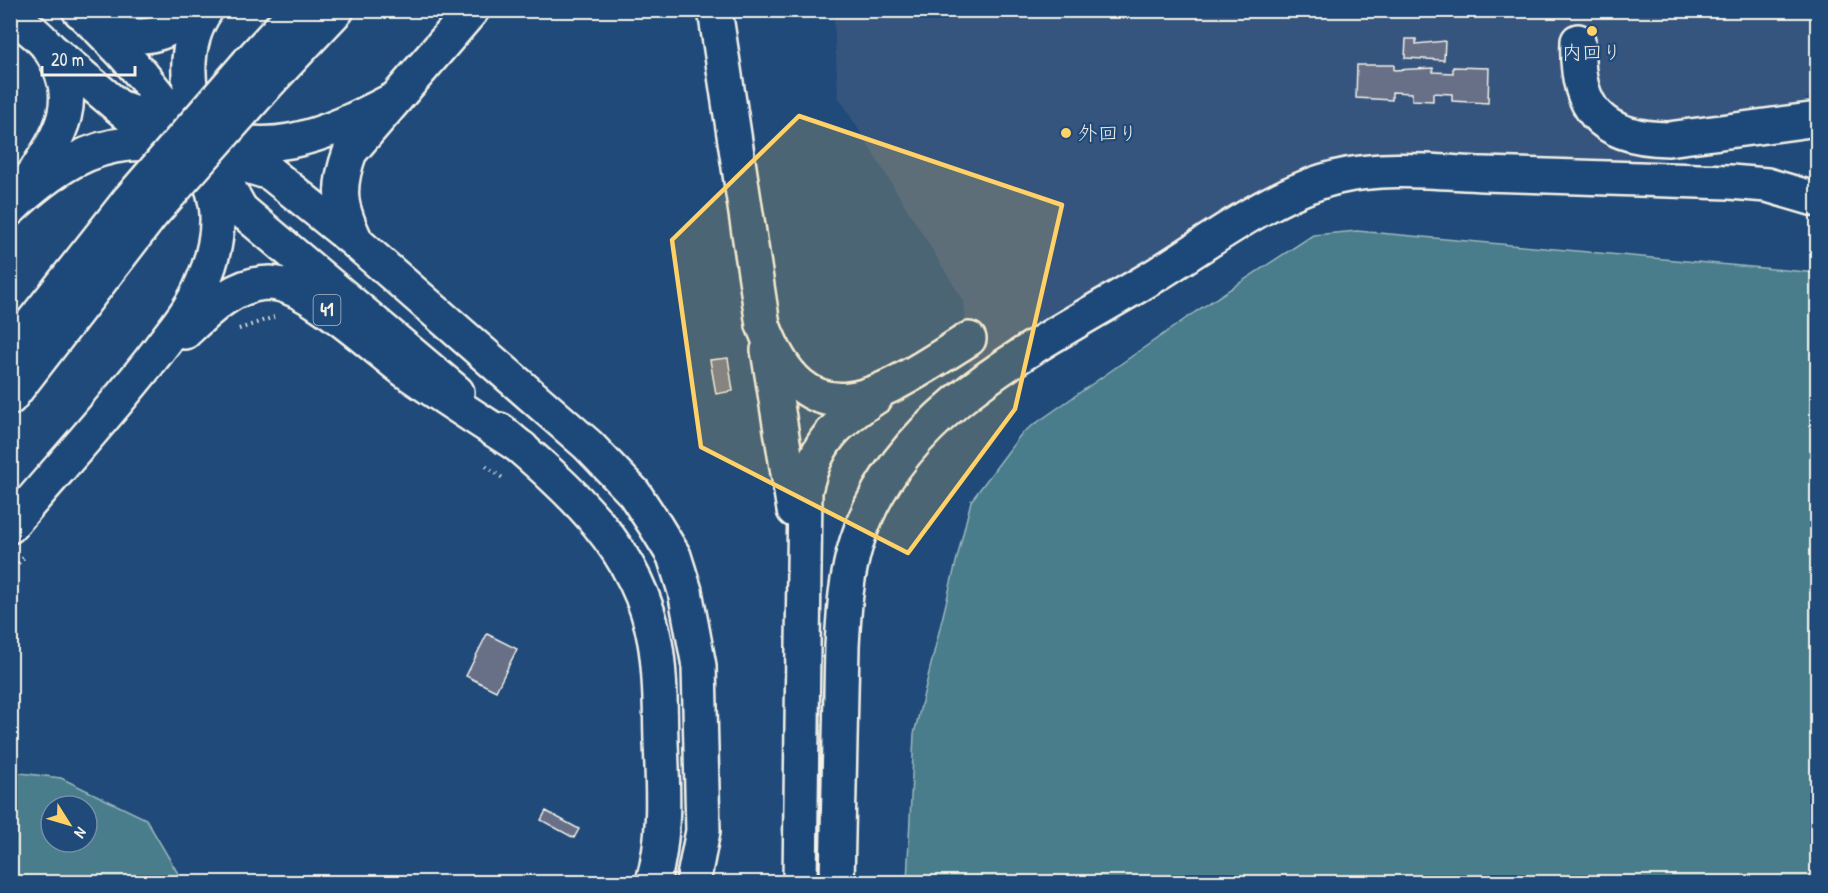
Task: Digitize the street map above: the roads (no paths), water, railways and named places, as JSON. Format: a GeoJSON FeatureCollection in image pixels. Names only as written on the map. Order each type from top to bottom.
{"type":"FeatureCollection","features":[{"type":"Feature","properties":{"kind":"main road"},"geometry":{"type":"LineString","coordinates":[[88,19],[126,37],[146,37],[165,32],[196,10]]}},
{"type":"Feature","properties":{"kind":"main road"},"geometry":{"type":"LineString","coordinates":[[198,143],[189,48],[199,21],[206,10]]}},
{"type":"Feature","properties":{"kind":"main road"},"geometry":{"type":"LineString","coordinates":[[10,351],[259,71],[297,10]]}},
{"type":"Feature","properties":{"kind":"main road"},"geometry":{"type":"LineString","coordinates":[[259,71],[337,10]]}},
{"type":"Feature","properties":{"kind":"main road"},"geometry":{"type":"LineString","coordinates":[[357,243],[343,209],[341,176],[350,152],[472,10]]}},
{"type":"Feature","properties":{"kind":"main road"},"geometry":{"type":"LineString","coordinates":[[715,10],[803,565]]}},
{"type":"Feature","properties":{"kind":"main road"},"geometry":{"type":"LineString","coordinates":[[10,13],[119,107],[270,173],[357,243],[611,467],[634,493],[674,556],[694,628],[699,666],[703,831],[693,882]]}},
{"type":"Feature","properties":{"kind":"main road"},"geometry":{"type":"LineString","coordinates":[[88,19],[198,143],[242,212],[329,282],[522,448],[583,504],[610,536],[631,570],[646,607],[655,641],[659,679],[663,802],[662,833],[653,882]]}},
{"type":"Feature","properties":{"kind":"main road","name":"41"},"geometry":{"type":"LineString","coordinates":[[10,526],[132,383],[190,307],[202,285],[215,238],[216,206],[198,143],[149,82],[88,19]]}},
{"type":"Feature","properties":{"kind":"main road"},"geometry":{"type":"LineString","coordinates":[[1578,41],[1577,72],[1581,90],[1591,109],[1607,124],[1626,134],[1645,139],[1668,139],[1818,119]]}},
{"type":"Feature","properties":{"kind":"main road"},"geometry":{"type":"LineString","coordinates":[[10,208],[63,125],[68,106],[66,87],[48,47]]}},
{"type":"Feature","properties":{"kind":"main road"},"geometry":{"type":"LineString","coordinates":[[10,208],[34,187],[77,159],[125,143],[289,141],[356,120],[393,100]]}},
{"type":"Feature","properties":{"kind":"main road"},"geometry":{"type":"LineString","coordinates":[[837,882],[842,646],[846,596],[857,542],[881,490],[917,438],[938,416],[998,371],[1281,199],[1338,177],[1397,171],[1730,182],[1767,186],[1818,200]]}},
{"type":"Feature","properties":{"kind":"main road"},"geometry":{"type":"LineString","coordinates":[[10,398],[140,207]]}},
{"type":"Feature","properties":{"kind":"main road","name":"41"},"geometry":{"type":"LineString","coordinates":[[132,383],[209,309],[231,293],[252,285],[272,283],[293,288],[312,299],[407,372],[522,448]]}},
{"type":"Feature","properties":{"kind":"main road"},"geometry":{"type":"LineString","coordinates":[[764,325],[782,367],[796,382],[815,394],[845,400],[867,396],[893,386]]}},
{"type":"Feature","properties":{"kind":"main road"},"geometry":{"type":"LineString","coordinates":[[800,882],[803,565],[805,491],[810,467],[820,446],[832,430],[851,413],[969,339]]}},
{"type":"Feature","properties":{"kind":"place","name":"内回り"},"geometry":{"type":"Point","coordinates":[1592,31]}},
{"type":"Feature","properties":{"kind":"place","name":"外回り"},"geometry":{"type":"Point","coordinates":[1066,133]}}]}
